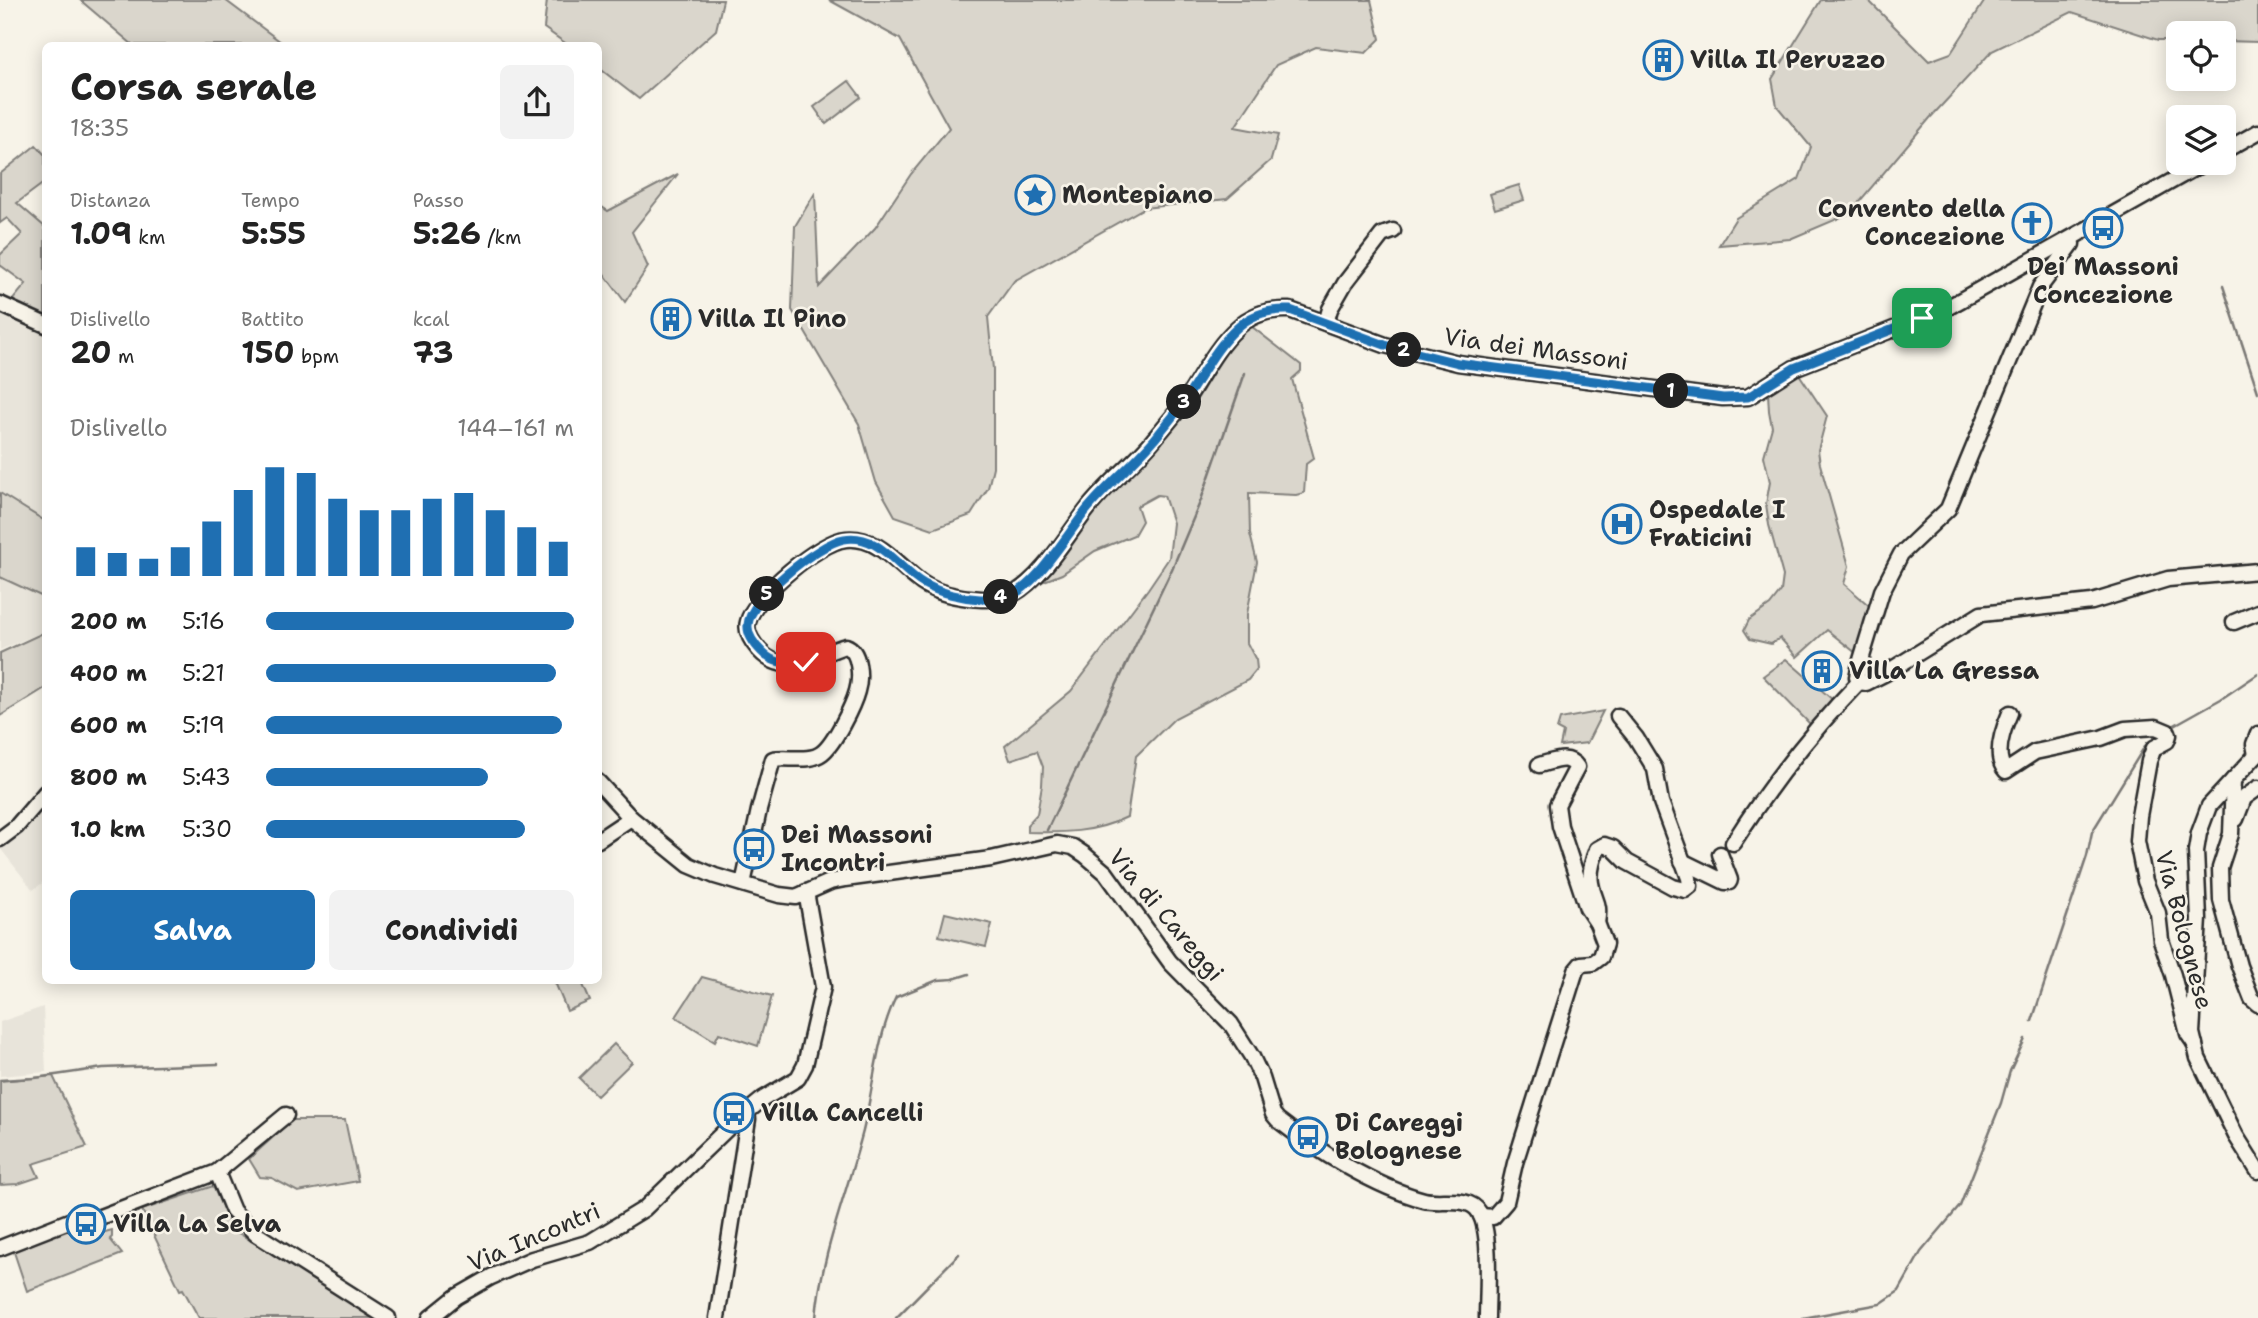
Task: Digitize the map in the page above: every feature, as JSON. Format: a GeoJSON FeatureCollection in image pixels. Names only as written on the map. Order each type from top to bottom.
{"type":"FeatureCollection","features":[{"type":"Feature","properties":{"kind":"street"},"geometry":{"type":"LineString","coordinates":[[2236,144],[2258,132]]}},
{"type":"Feature","properties":{"kind":"street","name":"Via dei Massoni"},"geometry":{"type":"LineString","coordinates":[[743,884],[773,759],[816,757],[824,752],[840,727],[859,686],[856,654],[849,647],[843,646],[820,657],[792,664],[769,660],[757,648],[748,633],[747,622],[758,602],[818,551],[836,541],[851,538],[874,544],[923,584],[946,593],[982,599],[1012,595],[1029,582],[1092,503],[1146,449],[1187,398],[1209,362],[1236,329],[1253,317],[1273,309],[1290,310],[1385,345],[1458,363],[1723,398],[1748,397],[1794,368],[1945,309],[2183,175]]}},
{"type":"Feature","properties":{"kind":"street"},"geometry":{"type":"LineString","coordinates":[[1326,323],[1330,309],[1345,283],[1382,235],[1393,231]]}},
{"type":"Feature","properties":{"kind":"street"},"geometry":{"type":"LineString","coordinates":[[1859,682],[1857,677],[1861,660],[1882,591],[1901,554],[1948,509],[2040,287],[2072,244],[2071,239]]}},
{"type":"Feature","properties":{"kind":"street"},"geometry":{"type":"LineString","coordinates":[[0,304],[42,323]]}},
{"type":"Feature","properties":{"kind":"street"},"geometry":{"type":"LineString","coordinates":[[1859,682],[1866,683],[1886,673],[1981,614],[2092,602],[2168,579],[2258,571]]}},
{"type":"Feature","properties":{"kind":"street"},"geometry":{"type":"LineString","coordinates":[[2234,622],[2258,612]]}},
{"type":"Feature","properties":{"kind":"street"},"geometry":{"type":"LineString","coordinates":[[1733,843],[1797,751],[1859,682]]}},
{"type":"Feature","properties":{"kind":"street","name":"Via Bolognese"},"geometry":{"type":"LineString","coordinates":[[2010,713],[2001,739],[2001,765],[2006,771],[2035,752],[2125,729],[2156,727],[2168,732],[2167,741],[2154,748],[2149,761],[2137,841],[2145,881],[2158,914],[2161,940],[2182,1014],[2188,1034],[2195,1044]]}},
{"type":"Feature","properties":{"kind":"street"},"geometry":{"type":"LineString","coordinates":[[1597,923],[1600,908],[1590,882],[1592,860],[1597,849],[1604,845],[1613,848],[1627,862],[1685,890],[1690,886],[1661,802],[1655,769],[1636,738],[1618,716]]}},
{"type":"Feature","properties":{"kind":"street","name":"Via Bolognese"},"geometry":{"type":"LineString","coordinates":[[2258,734],[2254,744],[2257,754],[2209,806],[2196,851],[2199,919],[2192,1033],[2198,1058],[2236,1136],[2258,1171]]}},
{"type":"Feature","properties":{"kind":"street"},"geometry":{"type":"LineString","coordinates":[[1487,1318],[1486,1239],[1481,1216],[1493,1217],[1506,1202],[1515,1163],[1576,970],[1581,964],[1592,963],[1601,957],[1605,944],[1597,923],[1587,908],[1560,826],[1557,805],[1577,767],[1573,761],[1565,758],[1539,765]]}},
{"type":"Feature","properties":{"kind":"street"},"geometry":{"type":"LineString","coordinates":[[2231,834],[2233,780]]}},
{"type":"Feature","properties":{"kind":"street","name":"Via di Careggi"},"geometry":{"type":"LineString","coordinates":[[602,786],[631,818],[689,865],[715,876],[779,895],[796,897],[830,882],[991,859],[1057,844],[1073,847],[1106,873],[1157,946],[1236,1031],[1262,1078],[1273,1114],[1278,1120],[1364,1176],[1423,1199],[1465,1202],[1474,1206],[1481,1216]]}},
{"type":"Feature","properties":{"kind":"street"},"geometry":{"type":"LineString","coordinates":[[2256,787],[2244,798],[2220,868],[2221,900],[2239,966],[2252,999],[2258,1004]]}},
{"type":"Feature","properties":{"kind":"street"},"geometry":{"type":"LineString","coordinates":[[0,839],[16,827],[42,797]]}},
{"type":"Feature","properties":{"kind":"street"},"geometry":{"type":"LineString","coordinates":[[602,837],[631,818]]}},
{"type":"Feature","properties":{"kind":"street"},"geometry":{"type":"LineString","coordinates":[[1682,861],[1729,882],[1720,854]]}},
{"type":"Feature","properties":{"kind":"street","name":"Via Incontri"},"geometry":{"type":"LineString","coordinates":[[430,1318],[456,1297],[491,1277],[532,1259],[590,1242],[644,1209],[731,1125],[763,1099],[797,1078],[805,1065],[823,987],[806,892]]}},
{"type":"Feature","properties":{"kind":"street"},"geometry":{"type":"LineString","coordinates":[[0,1248],[74,1219],[92,1220],[217,1172],[286,1115]]}},
{"type":"Feature","properties":{"kind":"street"},"geometry":{"type":"LineString","coordinates":[[717,1318],[748,1119],[744,1116]]}},
{"type":"Feature","properties":{"kind":"street"},"geometry":{"type":"LineString","coordinates":[[217,1172],[233,1211],[256,1234],[388,1318]]}},
{"type":"Feature","properties":{"kind":"shaded area"},"geometry":{"type":"Polygon","coordinates":[[[80,0],[225,0],[281,42],[129,42],[80,0]]]}},
{"type":"Feature","properties":{"kind":"shaded area"},"geometry":{"type":"Polygon","coordinates":[[[547,0],[723,0],[716,30],[639,99],[602,70],[602,42],[564,42],[544,28],[547,0]]]}},
{"type":"Feature","properties":{"kind":"shaded area"},"geometry":{"type":"Polygon","coordinates":[[[829,0],[1371,0],[1380,39],[1366,53],[1316,47],[1276,65],[1235,127],[1278,135],[1271,160],[1227,199],[1144,208],[1014,281],[988,317],[993,369],[993,467],[988,488],[971,515],[933,529],[895,516],[876,482],[859,424],[792,310],[795,226],[815,193],[819,287],[875,228],[911,174],[949,128],[900,39],[829,0]]]}},
{"type":"Feature","properties":{"kind":"shaded area"},"geometry":{"type":"Polygon","coordinates":[[[1821,0],[1868,0],[1929,61],[1951,53],[1983,0],[2258,0],[2258,42],[2236,41],[2236,21],[2166,21],[2166,40],[2158,40],[2072,12],[1992,51],[1930,118],[1849,214],[1790,239],[1719,245],[1736,218],[1799,179],[1811,147],[1777,106],[1772,79],[1821,0]]]}},
{"type":"Feature","properties":{"kind":"shaded area"},"geometry":{"type":"Polygon","coordinates":[[[849,81],[861,97],[826,124],[814,107],[849,81]]]}},
{"type":"Feature","properties":{"kind":"shaded area"},"geometry":{"type":"Polygon","coordinates":[[[36,145],[42,152],[42,184],[17,203],[42,224],[42,315],[11,302],[26,284],[0,265],[0,255],[22,234],[7,218],[0,223],[0,174],[36,145]]]}},
{"type":"Feature","properties":{"kind":"shaded area"},"geometry":{"type":"Polygon","coordinates":[[[678,174],[632,232],[648,267],[625,302],[602,271],[602,207],[608,211],[678,174]]]}},
{"type":"Feature","properties":{"kind":"shaded area"},"geometry":{"type":"Polygon","coordinates":[[[1519,185],[1524,200],[1495,209],[1490,194],[1519,185]]]}},
{"type":"Feature","properties":{"kind":"shaded area"},"geometry":{"type":"Polygon","coordinates":[[[0,310],[42,330],[42,632],[0,650],[0,310]]]}},
{"type":"Feature","properties":{"kind":"shaded area"},"geometry":{"type":"Polygon","coordinates":[[[1251,326],[1301,365],[1301,371],[1292,379],[1314,458],[1306,464],[1304,493],[1249,493],[1250,534],[1257,562],[1247,614],[1247,643],[1256,660],[1257,669],[1248,680],[1175,718],[1136,756],[1127,817],[1091,829],[1027,832],[1027,825],[1037,814],[1043,767],[1037,751],[1010,760],[1005,746],[1071,691],[1169,558],[1173,523],[1164,496],[1157,495],[1137,506],[1142,521],[1134,535],[1095,551],[1062,574],[1034,585],[1234,340],[1251,326]]]}},
{"type":"Feature","properties":{"kind":"shaded area"},"geometry":{"type":"Polygon","coordinates":[[[1797,371],[1827,416],[1818,450],[1849,566],[1844,584],[1872,608],[1856,653],[1827,630],[1797,657],[1780,638],[1771,644],[1750,639],[1744,630],[1749,620],[1770,605],[1781,591],[1783,576],[1766,504],[1770,482],[1764,456],[1772,427],[1768,393],[1797,371]]]}},
{"type":"Feature","properties":{"kind":"shaded area"},"geometry":{"type":"Polygon","coordinates":[[[0,493],[42,519],[42,597],[0,577],[0,493]]]}},
{"type":"Feature","properties":{"kind":"shaded area"},"geometry":{"type":"Polygon","coordinates":[[[42,633],[42,690],[0,716],[0,653],[42,633]]]}},
{"type":"Feature","properties":{"kind":"shaded area"},"geometry":{"type":"Polygon","coordinates":[[[1786,659],[1834,701],[1810,724],[1763,676],[1786,659]]]}},
{"type":"Feature","properties":{"kind":"shaded area"},"geometry":{"type":"Polygon","coordinates":[[[1603,711],[1587,743],[1560,746],[1563,732],[1557,729],[1560,719],[1603,711]]]}},
{"type":"Feature","properties":{"kind":"shaded area"},"geometry":{"type":"Polygon","coordinates":[[[42,799],[42,883],[33,890],[0,848],[0,843],[42,799]]]}},
{"type":"Feature","properties":{"kind":"shaded area"},"geometry":{"type":"Polygon","coordinates":[[[945,913],[992,924],[986,947],[939,936],[945,913]]]}},
{"type":"Feature","properties":{"kind":"shaded area"},"geometry":{"type":"Polygon","coordinates":[[[702,977],[772,996],[758,1046],[719,1033],[715,1041],[676,1017],[702,977]]]}},
{"type":"Feature","properties":{"kind":"shaded area"},"geometry":{"type":"Polygon","coordinates":[[[556,984],[583,984],[590,1001],[567,1011],[556,984]]]}},
{"type":"Feature","properties":{"kind":"shaded area"},"geometry":{"type":"Polygon","coordinates":[[[43,1007],[46,1072],[0,1076],[0,1022],[43,1007]]]}},
{"type":"Feature","properties":{"kind":"shaded area"},"geometry":{"type":"Polygon","coordinates":[[[614,1044],[632,1062],[597,1096],[579,1078],[614,1044]]]}},
{"type":"Feature","properties":{"kind":"shaded area"},"geometry":{"type":"Polygon","coordinates":[[[53,1076],[87,1147],[33,1164],[39,1177],[18,1184],[0,1185],[0,1081],[53,1076]]]}},
{"type":"Feature","properties":{"kind":"shaded area"},"geometry":{"type":"Polygon","coordinates":[[[292,1120],[345,1120],[358,1181],[298,1192],[272,1178],[260,1177],[249,1159],[292,1120]]]}},
{"type":"Feature","properties":{"kind":"shaded area"},"geometry":{"type":"Polygon","coordinates":[[[213,1186],[232,1229],[377,1318],[199,1318],[183,1289],[180,1290],[142,1210],[213,1186]]]}},
{"type":"Feature","properties":{"kind":"shaded area"},"geometry":{"type":"Polygon","coordinates":[[[78,1225],[94,1226],[98,1234],[112,1230],[110,1239],[122,1254],[27,1291],[12,1246],[78,1225]]]}},
{"type":"Feature","properties":{"kind":"waterway"},"geometry":{"type":"LineString","coordinates":[[2223,286],[2258,392]]}},
{"type":"Feature","properties":{"kind":"waterway"},"geometry":{"type":"LineString","coordinates":[[1047,830],[1172,569],[1201,500],[1245,373]]}},
{"type":"Feature","properties":{"kind":"waterway"},"geometry":{"type":"LineString","coordinates":[[2171,727],[2221,699],[2258,674]]}},
{"type":"Feature","properties":{"kind":"waterway"},"geometry":{"type":"LineString","coordinates":[[2032,1021],[2087,856],[2092,832],[2145,746],[2159,735]]}},
{"type":"Feature","properties":{"kind":"waterway"},"geometry":{"type":"LineString","coordinates":[[816,1318],[823,1270],[863,1131],[884,1029],[896,997],[938,980],[969,974]]}},
{"type":"Feature","properties":{"kind":"waterway"},"geometry":{"type":"LineString","coordinates":[[1803,1318],[1880,1304],[1899,1291],[1921,1252],[1960,1206],[2001,1103],[2010,1071],[2025,1039]]}},
{"type":"Feature","properties":{"kind":"waterway"},"geometry":{"type":"LineString","coordinates":[[0,1080],[103,1068],[218,1064]]}},
{"type":"Feature","properties":{"kind":"waterway"},"geometry":{"type":"LineString","coordinates":[[896,1318],[959,1254]]}},
{"type":"Feature","properties":{"kind":"place","name":"Villa Il Peruzzo"},"geometry":{"type":"Point","coordinates":[1663,60]}},
{"type":"Feature","properties":{"kind":"place","name":"Montepiano"},"geometry":{"type":"Point","coordinates":[1035,195]}},
{"type":"Feature","properties":{"kind":"place","name":"Convento della Concezione"},"geometry":{"type":"Point","coordinates":[2032,223]}},
{"type":"Feature","properties":{"kind":"place","name":"Dei Massoni Concezione"},"geometry":{"type":"Point","coordinates":[2103,228]}},
{"type":"Feature","properties":{"kind":"place","name":"Villa Il Pino"},"geometry":{"type":"Point","coordinates":[671,319]}},
{"type":"Feature","properties":{"kind":"place","name":"Ospedale I Fraticini"},"geometry":{"type":"Point","coordinates":[1622,524]}},
{"type":"Feature","properties":{"kind":"place","name":"Villa La Gressa"},"geometry":{"type":"Point","coordinates":[1822,671]}},
{"type":"Feature","properties":{"kind":"place","name":"Dei Massoni Incontri"},"geometry":{"type":"Point","coordinates":[754,849]}},
{"type":"Feature","properties":{"kind":"place","name":"Villa Cancelli"},"geometry":{"type":"Point","coordinates":[734,1113]}},
{"type":"Feature","properties":{"kind":"place","name":"Di Careggi Bolognese"},"geometry":{"type":"Point","coordinates":[1308,1137]}},
{"type":"Feature","properties":{"kind":"place","name":"Villa La Selva"},"geometry":{"type":"Point","coordinates":[86,1224]}},
{"type":"Feature","properties":{"kind":"route"},"geometry":{"type":"LineString","coordinates":[[806,662],[792,664],[769,660],[757,648],[748,633],[747,622],[758,602],[818,551],[836,541],[856,539],[874,544],[923,584],[946,593],[991,599],[1012,595],[1029,582],[1092,503],[1146,449],[1187,398],[1209,362],[1236,329],[1253,317],[1273,309],[1290,310],[1385,345],[1458,363],[1723,398],[1748,397],[1794,368],[1922,318]]}}]}
